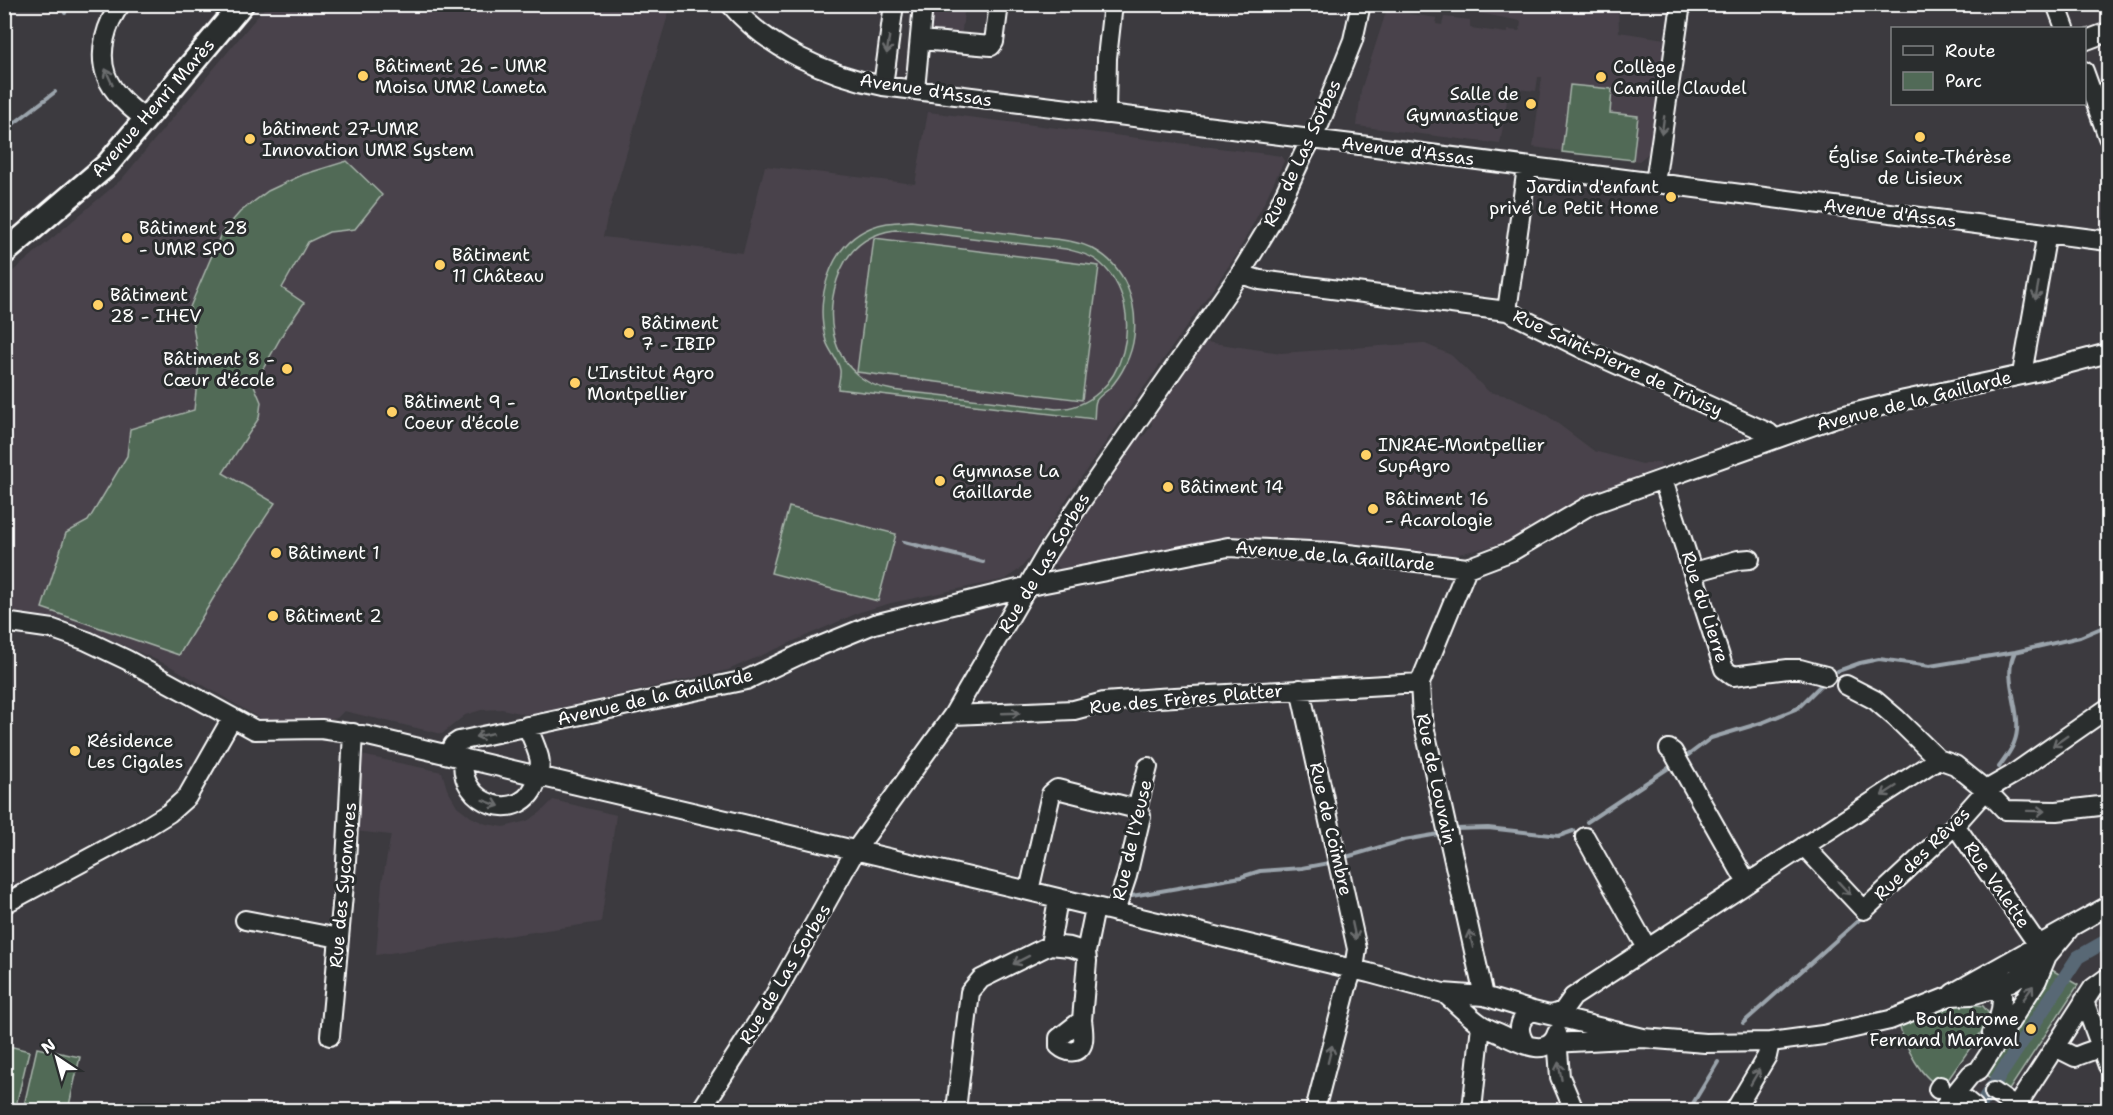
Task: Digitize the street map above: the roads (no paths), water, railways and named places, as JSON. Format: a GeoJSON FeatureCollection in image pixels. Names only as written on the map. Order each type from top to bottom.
{"type":"FeatureCollection","features":[{"type":"Feature","properties":{"kind":"main road","name":"Avenue Henri Marès"},"geometry":{"type":"LineString","coordinates":[[4,253],[107,165],[242,4]]}},
{"type":"Feature","properties":{"kind":"street"},"geometry":{"type":"LineString","coordinates":[[121,4],[105,36],[103,56],[106,76],[126,104],[147,120]]}},
{"type":"Feature","properties":{"kind":"street","name":"Avenue d'Assas"},"geometry":{"type":"LineString","coordinates":[[730,4],[740,16],[770,39],[798,56],[822,68],[858,81],[882,86],[2109,241]]}},
{"type":"Feature","properties":{"kind":"street"},"geometry":{"type":"LineString","coordinates":[[882,86],[894,4]]}},
{"type":"Feature","properties":{"kind":"street"},"geometry":{"type":"LineString","coordinates":[[915,90],[923,4]]}},
{"type":"Feature","properties":{"kind":"street"},"geometry":{"type":"LineString","coordinates":[[920,39],[991,46],[994,42],[999,4]]}},
{"type":"Feature","properties":{"kind":"street"},"geometry":{"type":"LineString","coordinates":[[1106,114],[1107,58],[1113,4]]}},
{"type":"Feature","properties":{"kind":"street","name":"Rue de Las Sorbes"},"geometry":{"type":"LineString","coordinates":[[701,1110],[773,998],[855,851],[953,715],[1047,554],[1240,274],[1272,221],[1320,123],[1353,40],[1361,4]]}},
{"type":"Feature","properties":{"kind":"street"},"geometry":{"type":"LineString","coordinates":[[1655,183],[1680,4]]}},
{"type":"Feature","properties":{"kind":"street"},"geometry":{"type":"LineString","coordinates":[[2056,4],[2065,27]]}},
{"type":"Feature","properties":{"kind":"street"},"geometry":{"type":"LineString","coordinates":[[2086,41],[2109,32]]}},
{"type":"Feature","properties":{"kind":"street"},"geometry":{"type":"LineString","coordinates":[[2086,74],[2109,137]]}},
{"type":"Feature","properties":{"kind":"street"},"geometry":{"type":"LineString","coordinates":[[1507,311],[1527,167]]}},
{"type":"Feature","properties":{"kind":"street"},"geometry":{"type":"LineString","coordinates":[[2022,374],[2047,233]]}},
{"type":"Feature","properties":{"kind":"street","name":"Rue Saint-Pierre de Trivisy"},"geometry":{"type":"LineString","coordinates":[[1240,274],[1260,280],[1507,311],[1583,349],[1769,433],[1775,439]]}},
{"type":"Feature","properties":{"kind":"street","name":"Avenue de la Gaillarde"},"geometry":{"type":"LineString","coordinates":[[456,756],[453,745],[459,741],[746,680],[803,653],[874,624],[1030,586],[1228,547],[1331,552],[1467,568],[1512,551],[1590,505],[1837,417],[2109,353]]}},
{"type":"Feature","properties":{"kind":"street","name":"Rue du Lierre"},"geometry":{"type":"LineString","coordinates":[[1663,480],[1724,669],[1733,676],[1788,669],[1800,669],[1826,676]]}},
{"type":"Feature","properties":{"kind":"street"},"geometry":{"type":"LineString","coordinates":[[1694,572],[1750,559]]}},
{"type":"Feature","properties":{"kind":"street"},"geometry":{"type":"LineString","coordinates":[[1420,692],[1467,568]]}},
{"type":"Feature","properties":{"kind":"street"},"geometry":{"type":"LineString","coordinates":[[4,622],[53,629],[87,641],[127,660],[255,730],[321,729],[353,733],[1029,891],[1443,993],[1484,996],[1533,1011],[1643,1038]]}},
{"type":"Feature","properties":{"kind":"street"},"geometry":{"type":"LineString","coordinates":[[1846,685],[1882,706],[1938,759],[1955,765],[1986,790],[2005,810],[2056,811],[2109,805]]}},
{"type":"Feature","properties":{"kind":"street","name":"Rue des Frères Platter"},"geometry":{"type":"LineString","coordinates":[[953,715],[1074,710],[1104,702],[1300,690],[1420,692]]}},
{"type":"Feature","properties":{"kind":"street","name":"Rue de Coïmbre"},"geometry":{"type":"LineString","coordinates":[[1300,690],[1356,939],[1357,954],[1315,1110]]}},
{"type":"Feature","properties":{"kind":"street","name":"Rue de Louvain"},"geometry":{"type":"LineString","coordinates":[[1420,692],[1422,717],[1484,996]]}},
{"type":"Feature","properties":{"kind":"street","name":"Rue des Rêves"},"geometry":{"type":"LineString","coordinates":[[1804,846],[1864,910],[1955,825],[1986,790],[2109,708]]}},
{"type":"Feature","properties":{"kind":"street"},"geometry":{"type":"LineString","coordinates":[[4,904],[169,813],[187,797],[232,718]]}},
{"type":"Feature","properties":{"kind":"street"},"geometry":{"type":"LineString","coordinates":[[456,756],[474,793],[486,803],[496,807],[509,806],[532,791],[538,776],[539,757],[527,726]]}},
{"type":"Feature","properties":{"kind":"street","name":"Rue des Sycomores"},"geometry":{"type":"LineString","coordinates":[[330,1036],[348,840],[353,733]]}},
{"type":"Feature","properties":{"kind":"street"},"geometry":{"type":"LineString","coordinates":[[1669,749],[1673,752],[1747,883]]}},
{"type":"Feature","properties":{"kind":"street"},"geometry":{"type":"LineString","coordinates":[[1551,1015],[1563,1011],[1573,996],[1938,759]]}},
{"type":"Feature","properties":{"kind":"street","name":"Rue de l'Yeuse"},"geometry":{"type":"LineString","coordinates":[[1115,912],[1127,876],[1141,816],[1137,809],[1148,767]]}},
{"type":"Feature","properties":{"kind":"street"},"geometry":{"type":"LineString","coordinates":[[1029,891],[1051,794],[1057,789],[1137,809]]}},
{"type":"Feature","properties":{"kind":"street","name":"Rue Valette"},"geometry":{"type":"LineString","coordinates":[[1955,825],[2043,951]]}},
{"type":"Feature","properties":{"kind":"street"},"geometry":{"type":"LineString","coordinates":[[1585,837],[1647,948]]}},
{"type":"Feature","properties":{"kind":"street"},"geometry":{"type":"LineString","coordinates":[[1050,945],[1058,899]]}},
{"type":"Feature","properties":{"kind":"street"},"geometry":{"type":"LineString","coordinates":[[1443,993],[1481,1025],[1526,1046],[1540,1048],[1553,1043],[1643,1038],[1706,1043],[1770,1042],[1823,1035],[1890,1020],[1950,996],[1971,995],[2003,986],[2014,980],[2071,927],[2109,906]]}},
{"type":"Feature","properties":{"kind":"street"},"geometry":{"type":"LineString","coordinates":[[1082,1020],[1086,952],[1095,908]]}},
{"type":"Feature","properties":{"kind":"street"},"geometry":{"type":"LineString","coordinates":[[245,920],[339,938]]}},
{"type":"Feature","properties":{"kind":"street"},"geometry":{"type":"LineString","coordinates":[[956,1110],[970,992],[981,979],[1050,945],[1086,952]]}},
{"type":"Feature","properties":{"kind":"street"},"geometry":{"type":"LineString","coordinates":[[1950,996],[1956,990],[2006,964],[2043,951]]}},
{"type":"Feature","properties":{"kind":"street"},"geometry":{"type":"LineString","coordinates":[[1942,1110],[1971,1074],[1979,1070],[2037,980],[2043,951]]}},
{"type":"Feature","properties":{"kind":"street"},"geometry":{"type":"LineString","coordinates":[[1971,1074],[1972,1066],[1996,1026],[2004,998],[2006,964]]}},
{"type":"Feature","properties":{"kind":"street"},"geometry":{"type":"LineString","coordinates":[[1971,1074],[2008,1102],[2012,1110],[2093,988],[2109,977]]}},
{"type":"Feature","properties":{"kind":"street"},"geometry":{"type":"LineString","coordinates":[[2084,1001],[2105,1046],[2109,1066]]}},
{"type":"Feature","properties":{"kind":"street"},"geometry":{"type":"LineString","coordinates":[[1526,1046],[1520,1037],[1520,1024],[1523,1018],[1533,1011]]}},
{"type":"Feature","properties":{"kind":"street"},"geometry":{"type":"LineString","coordinates":[[1551,1015],[1557,1023],[1558,1030],[1553,1043]]}},
{"type":"Feature","properties":{"kind":"street"},"geometry":{"type":"LineString","coordinates":[[1472,1110],[1481,1025]]}},
{"type":"Feature","properties":{"kind":"street"},"geometry":{"type":"LineString","coordinates":[[1735,1110],[1767,1056],[1770,1042]]}},
{"type":"Feature","properties":{"kind":"street"},"geometry":{"type":"LineString","coordinates":[[1553,1043],[1558,1050],[1560,1077],[1574,1110]]}},
{"type":"Feature","properties":{"kind":"street"},"geometry":{"type":"LineString","coordinates":[[2055,1047],[2075,1057],[2093,1048],[2105,1046]]}},
{"type":"Feature","properties":{"kind":"street"},"geometry":{"type":"LineString","coordinates":[[1957,1093],[1974,1107]]}},
{"type":"Feature","properties":{"kind":"waterway"},"geometry":{"type":"LineString","coordinates":[[65,13],[67,4]]}},
{"type":"Feature","properties":{"kind":"waterway"},"geometry":{"type":"LineString","coordinates":[[4,131],[55,92]]}},
{"type":"Feature","properties":{"kind":"waterway"},"geometry":{"type":"LineString","coordinates":[[904,542],[983,562]]}},
{"type":"Feature","properties":{"kind":"waterway"},"geometry":{"type":"LineString","coordinates":[[1838,671],[1879,659],[1930,666],[2015,652],[2080,637],[2108,625]]}},
{"type":"Feature","properties":{"kind":"waterway"},"geometry":{"type":"LineString","coordinates":[[1999,767],[2013,746],[2017,732],[2010,674],[2015,652]]}},
{"type":"Feature","properties":{"kind":"waterway"},"geometry":{"type":"LineString","coordinates":[[1687,756],[1711,738],[1764,722],[1798,708],[1822,684]]}},
{"type":"Feature","properties":{"kind":"waterway"},"geometry":{"type":"LineString","coordinates":[[1587,822],[1670,767]]}},
{"type":"Feature","properties":{"kind":"waterway"},"geometry":{"type":"LineString","coordinates":[[1455,829],[1488,828],[1559,836],[1573,831]]}},
{"type":"Feature","properties":{"kind":"waterway"},"geometry":{"type":"LineString","coordinates":[[1343,858],[1404,840],[1439,834]]}},
{"type":"Feature","properties":{"kind":"waterway"},"geometry":{"type":"LineString","coordinates":[[1132,896],[1241,877],[1260,871],[1302,868],[1329,863]]}},
{"type":"Feature","properties":{"kind":"waterway"},"geometry":{"type":"LineString","coordinates":[[1743,1023],[1861,918]]}},
{"type":"Feature","properties":{"kind":"waterway"},"geometry":{"type":"LineString","coordinates":[[1977,1110],[2078,957],[2108,940]]}},
{"type":"Feature","properties":{"kind":"waterway"},"geometry":{"type":"LineString","coordinates":[[1689,1110],[1718,1062]]}},
{"type":"Feature","properties":{"kind":"place","name":"Bâtiment 26 - UMR Moisa UMR Lameta"},"geometry":{"type":"Point","coordinates":[363,76]}},
{"type":"Feature","properties":{"kind":"place","name":"Collège Camille Claudel"},"geometry":{"type":"Point","coordinates":[1601,77]}},
{"type":"Feature","properties":{"kind":"place","name":"Salle de Gymnastique"},"geometry":{"type":"Point","coordinates":[1531,104]}},
{"type":"Feature","properties":{"kind":"place","name":"Église Sainte-Thérèse de Lisieux"},"geometry":{"type":"Point","coordinates":[1920,137]}},
{"type":"Feature","properties":{"kind":"place","name":"bâtiment 27-UMR Innovation UMR System"},"geometry":{"type":"Point","coordinates":[250,139]}},
{"type":"Feature","properties":{"kind":"place","name":"Jardin d'enfant privé Le Petit Home"},"geometry":{"type":"Point","coordinates":[1671,197]}},
{"type":"Feature","properties":{"kind":"place","name":"Bâtiment 28 - UMR SPO"},"geometry":{"type":"Point","coordinates":[127,238]}},
{"type":"Feature","properties":{"kind":"place","name":"Bâtiment 11 Château"},"geometry":{"type":"Point","coordinates":[440,265]}},
{"type":"Feature","properties":{"kind":"place","name":"Bâtiment 28 - IHEV"},"geometry":{"type":"Point","coordinates":[98,305]}},
{"type":"Feature","properties":{"kind":"place","name":"Bâtiment 7 - IBIP"},"geometry":{"type":"Point","coordinates":[629,333]}},
{"type":"Feature","properties":{"kind":"place","name":"Bâtiment 8 - Cœur d'école"},"geometry":{"type":"Point","coordinates":[287,369]}},
{"type":"Feature","properties":{"kind":"place","name":"L'Institut Agro Montpellier"},"geometry":{"type":"Point","coordinates":[575,383]}},
{"type":"Feature","properties":{"kind":"place","name":"Bâtiment 9 - Coeur d'école"},"geometry":{"type":"Point","coordinates":[392,412]}},
{"type":"Feature","properties":{"kind":"place","name":"INRAE-Montpellier SupAgro"},"geometry":{"type":"Point","coordinates":[1366,455]}},
{"type":"Feature","properties":{"kind":"place","name":"Gymnase La Gaillarde"},"geometry":{"type":"Point","coordinates":[940,481]}},
{"type":"Feature","properties":{"kind":"place","name":"Bâtiment 14"},"geometry":{"type":"Point","coordinates":[1168,487]}},
{"type":"Feature","properties":{"kind":"place","name":"Bâtiment 16 - Acarologie"},"geometry":{"type":"Point","coordinates":[1373,509]}},
{"type":"Feature","properties":{"kind":"place","name":"Bâtiment 1"},"geometry":{"type":"Point","coordinates":[276,553]}},
{"type":"Feature","properties":{"kind":"place","name":"Bâtiment 2"},"geometry":{"type":"Point","coordinates":[273,616]}},
{"type":"Feature","properties":{"kind":"place","name":"Résidence Les Cigales"},"geometry":{"type":"Point","coordinates":[75,751]}},
{"type":"Feature","properties":{"kind":"place","name":"Boulodrome Fernand Maraval"},"geometry":{"type":"Point","coordinates":[2031,1029]}}]}
